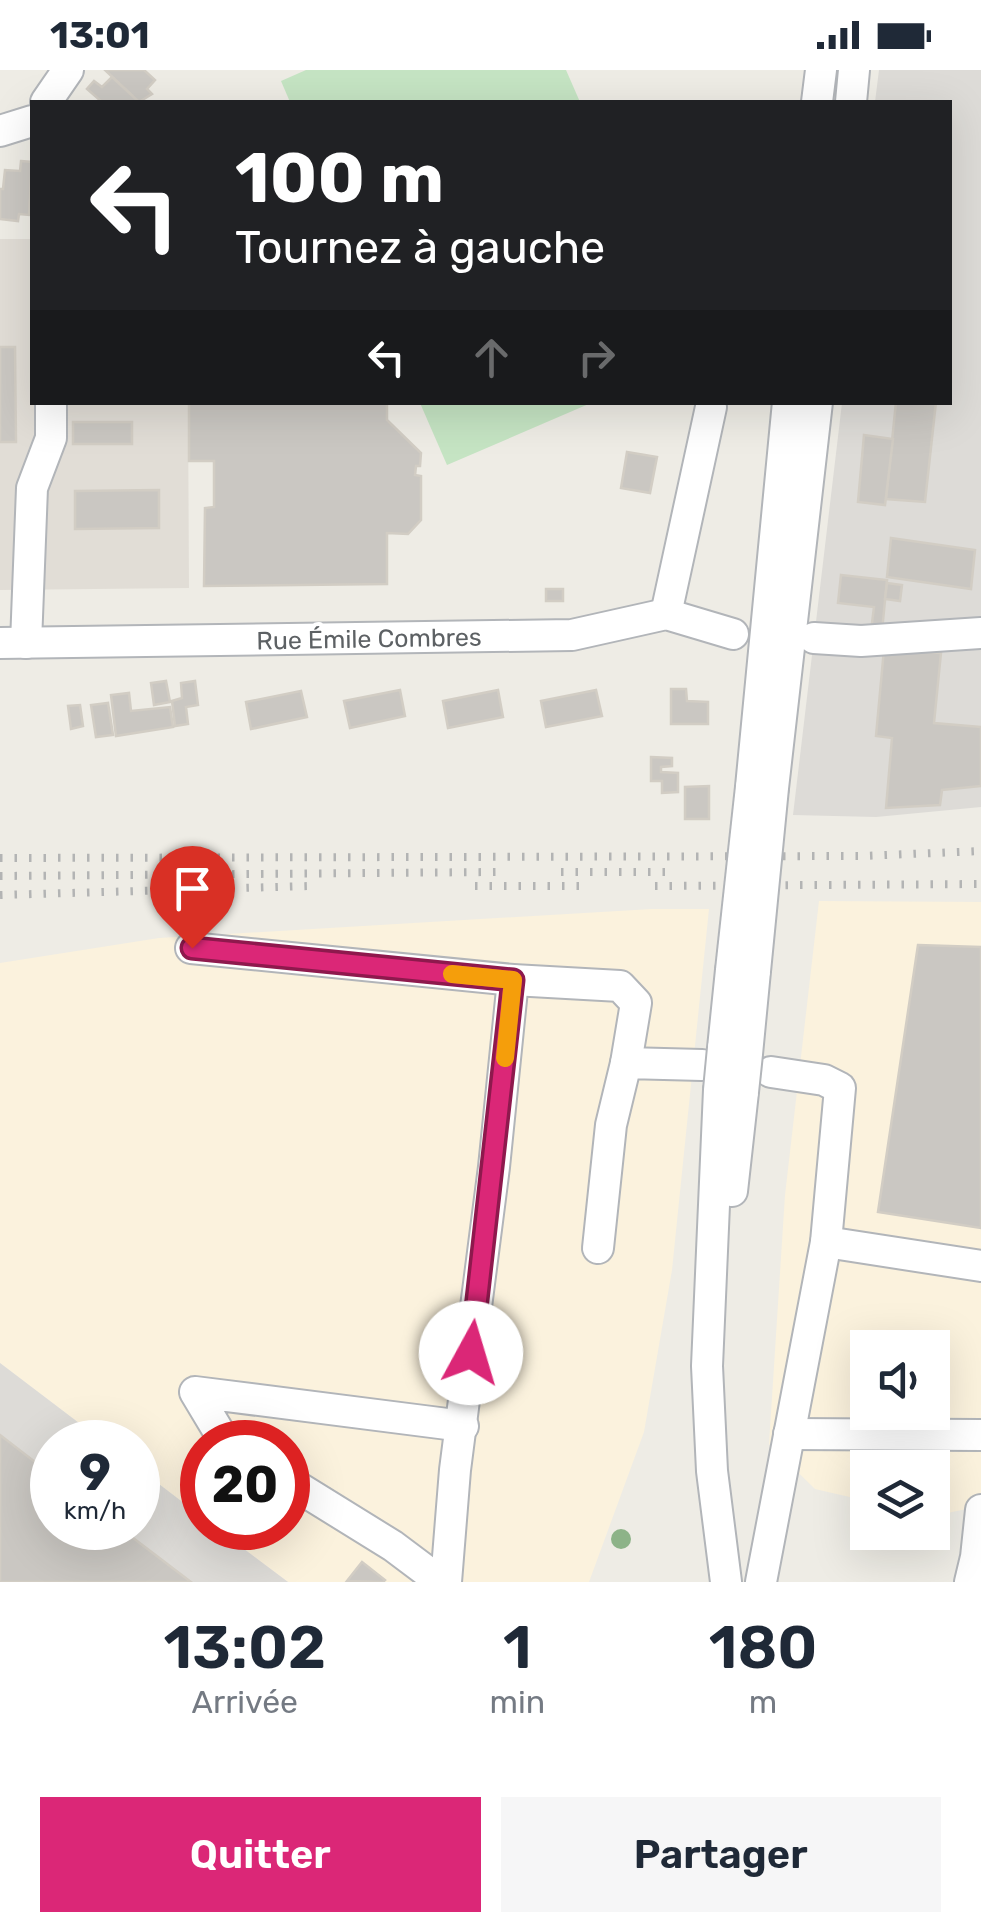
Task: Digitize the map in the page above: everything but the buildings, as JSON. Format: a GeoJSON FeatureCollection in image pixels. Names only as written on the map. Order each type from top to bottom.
{"type":"FeatureCollection","features":[{"type":"Feature","properties":{"kind":"street"},"geometry":{"type":"LineString","coordinates":[[47,100],[68,70]]}},
{"type":"Feature","properties":{"kind":"street"},"geometry":{"type":"LineString","coordinates":[[818,100],[821,70]]}},
{"type":"Feature","properties":{"kind":"street"},"geometry":{"type":"LineString","coordinates":[[851,100],[854,70]]}},
{"type":"Feature","properties":{"kind":"street"},"geometry":{"type":"LineString","coordinates":[[0,131],[30,122]]}},
{"type":"Feature","properties":{"kind":"street"},"geometry":{"type":"LineString","coordinates":[[13,643],[32,488],[51,438],[51,405]]}},
{"type":"Feature","properties":{"kind":"street"},"geometry":{"type":"LineString","coordinates":[[726,1582],[712,1471],[707,1366],[709,1264],[734,1070],[762,788],[788,405]]}},
{"type":"Feature","properties":{"kind":"street"},"geometry":{"type":"LineString","coordinates":[[762,788],[817,405]]}},
{"type":"Feature","properties":{"kind":"street"},"geometry":{"type":"LineString","coordinates":[[666,614],[711,407]]}},
{"type":"Feature","properties":{"kind":"street","name":"Rue Émile Combres"},"geometry":{"type":"LineString","coordinates":[[13,643],[572,635],[666,614],[734,634]]}},
{"type":"Feature","properties":{"kind":"street"},"geometry":{"type":"LineString","coordinates":[[814,638],[861,641],[981,633]]}},
{"type":"Feature","properties":{"kind":"street"},"geometry":{"type":"LineString","coordinates":[[192,948],[513,980],[620,986],[636,1002],[612,1125],[598,1248]]}},
{"type":"Feature","properties":{"kind":"street"},"geometry":{"type":"LineString","coordinates":[[310,1495],[444,1582],[513,980]]}},
{"type":"Feature","properties":{"kind":"street"},"geometry":{"type":"LineString","coordinates":[[626,1063],[824,1080],[840,1088],[826,1242],[761,1582]]}},
{"type":"Feature","properties":{"kind":"street"},"geometry":{"type":"LineString","coordinates":[[734,1070],[722,1366],[727,1470],[744,1582]]}},
{"type":"Feature","properties":{"kind":"street"},"geometry":{"type":"LineString","coordinates":[[826,1242],[981,1266]]}},
{"type":"Feature","properties":{"kind":"street"},"geometry":{"type":"LineString","coordinates":[[211,1420],[194,1392],[463,1426]]}},
{"type":"Feature","properties":{"kind":"street"},"geometry":{"type":"LineString","coordinates":[[789,1434],[981,1435]]}},
{"type":"Feature","properties":{"kind":"street"},"geometry":{"type":"LineString","coordinates":[[970,1582],[981,1510]]}},
{"type":"Feature","properties":{"kind":"shaded area"},"geometry":{"type":"Polygon","coordinates":[[[879,70],[981,70],[981,807],[876,817],[793,815],[842,405],[952,405],[952,100],[875,100],[879,70]]]}},
{"type":"Feature","properties":{"kind":"shaded area"},"geometry":{"type":"Polygon","coordinates":[[[0,239],[30,239],[30,405],[188,405],[189,588],[0,590],[0,239]]]}},
{"type":"Feature","properties":{"kind":"shaded area"},"geometry":{"type":"Polygon","coordinates":[[[819,901],[981,902],[981,1506],[950,1512],[950,1450],[850,1450],[850,1497],[815,1489],[769,1444],[785,1195],[819,901]]]}},
{"type":"Feature","properties":{"kind":"shaded area"},"geometry":{"type":"Polygon","coordinates":[[[652,909],[709,909],[672,1270],[644,1432],[589,1582],[288,1582],[245,1550],[310,1550],[310,1420],[180,1420],[180,1500],[160,1485],[160,1420],[75,1420],[0,1363],[0,963],[159,938],[652,909]]]}},
{"type":"Feature","properties":{"kind":"shaded area"},"geometry":{"type":"Polygon","coordinates":[[[0,1363],[75,1420],[30,1420],[30,1550],[160,1550],[160,1485],[180,1500],[180,1550],[245,1550],[288,1582],[0,1582],[0,1363]]]}},
{"type":"Feature","properties":{"kind":"green space"},"geometry":{"type":"Polygon","coordinates":[[[306,70],[566,70],[579,100],[289,100],[281,81],[306,70]]]}},
{"type":"Feature","properties":{"kind":"green space"},"geometry":{"type":"Polygon","coordinates":[[[421,405],[586,405],[447,465],[421,405]]]}},
{"type":"Feature","properties":{"kind":"railway"},"geometry":{"type":"LineString","coordinates":[[0,858],[863,856],[981,851]]}},
{"type":"Feature","properties":{"kind":"railway"},"geometry":{"type":"LineString","coordinates":[[0,876],[496,872]]}},
{"type":"Feature","properties":{"kind":"railway"},"geometry":{"type":"LineString","coordinates":[[561,872],[676,872]]}},
{"type":"Feature","properties":{"kind":"railway"},"geometry":{"type":"LineString","coordinates":[[655,886],[981,884]]}},
{"type":"Feature","properties":{"kind":"railway"},"geometry":{"type":"LineString","coordinates":[[0,895],[310,886]]}},
{"type":"Feature","properties":{"kind":"railway"},"geometry":{"type":"LineString","coordinates":[[475,886],[585,886]]}},
{"type":"Feature","properties":{"kind":"slow traffic"},"geometry":{"type":"LineString","coordinates":[[452,974],[513,980],[505,1058]]}},
{"type":"Feature","properties":{"kind":"route"},"geometry":{"type":"LineString","coordinates":[[192,948],[513,980],[471,1353]]}}]}
